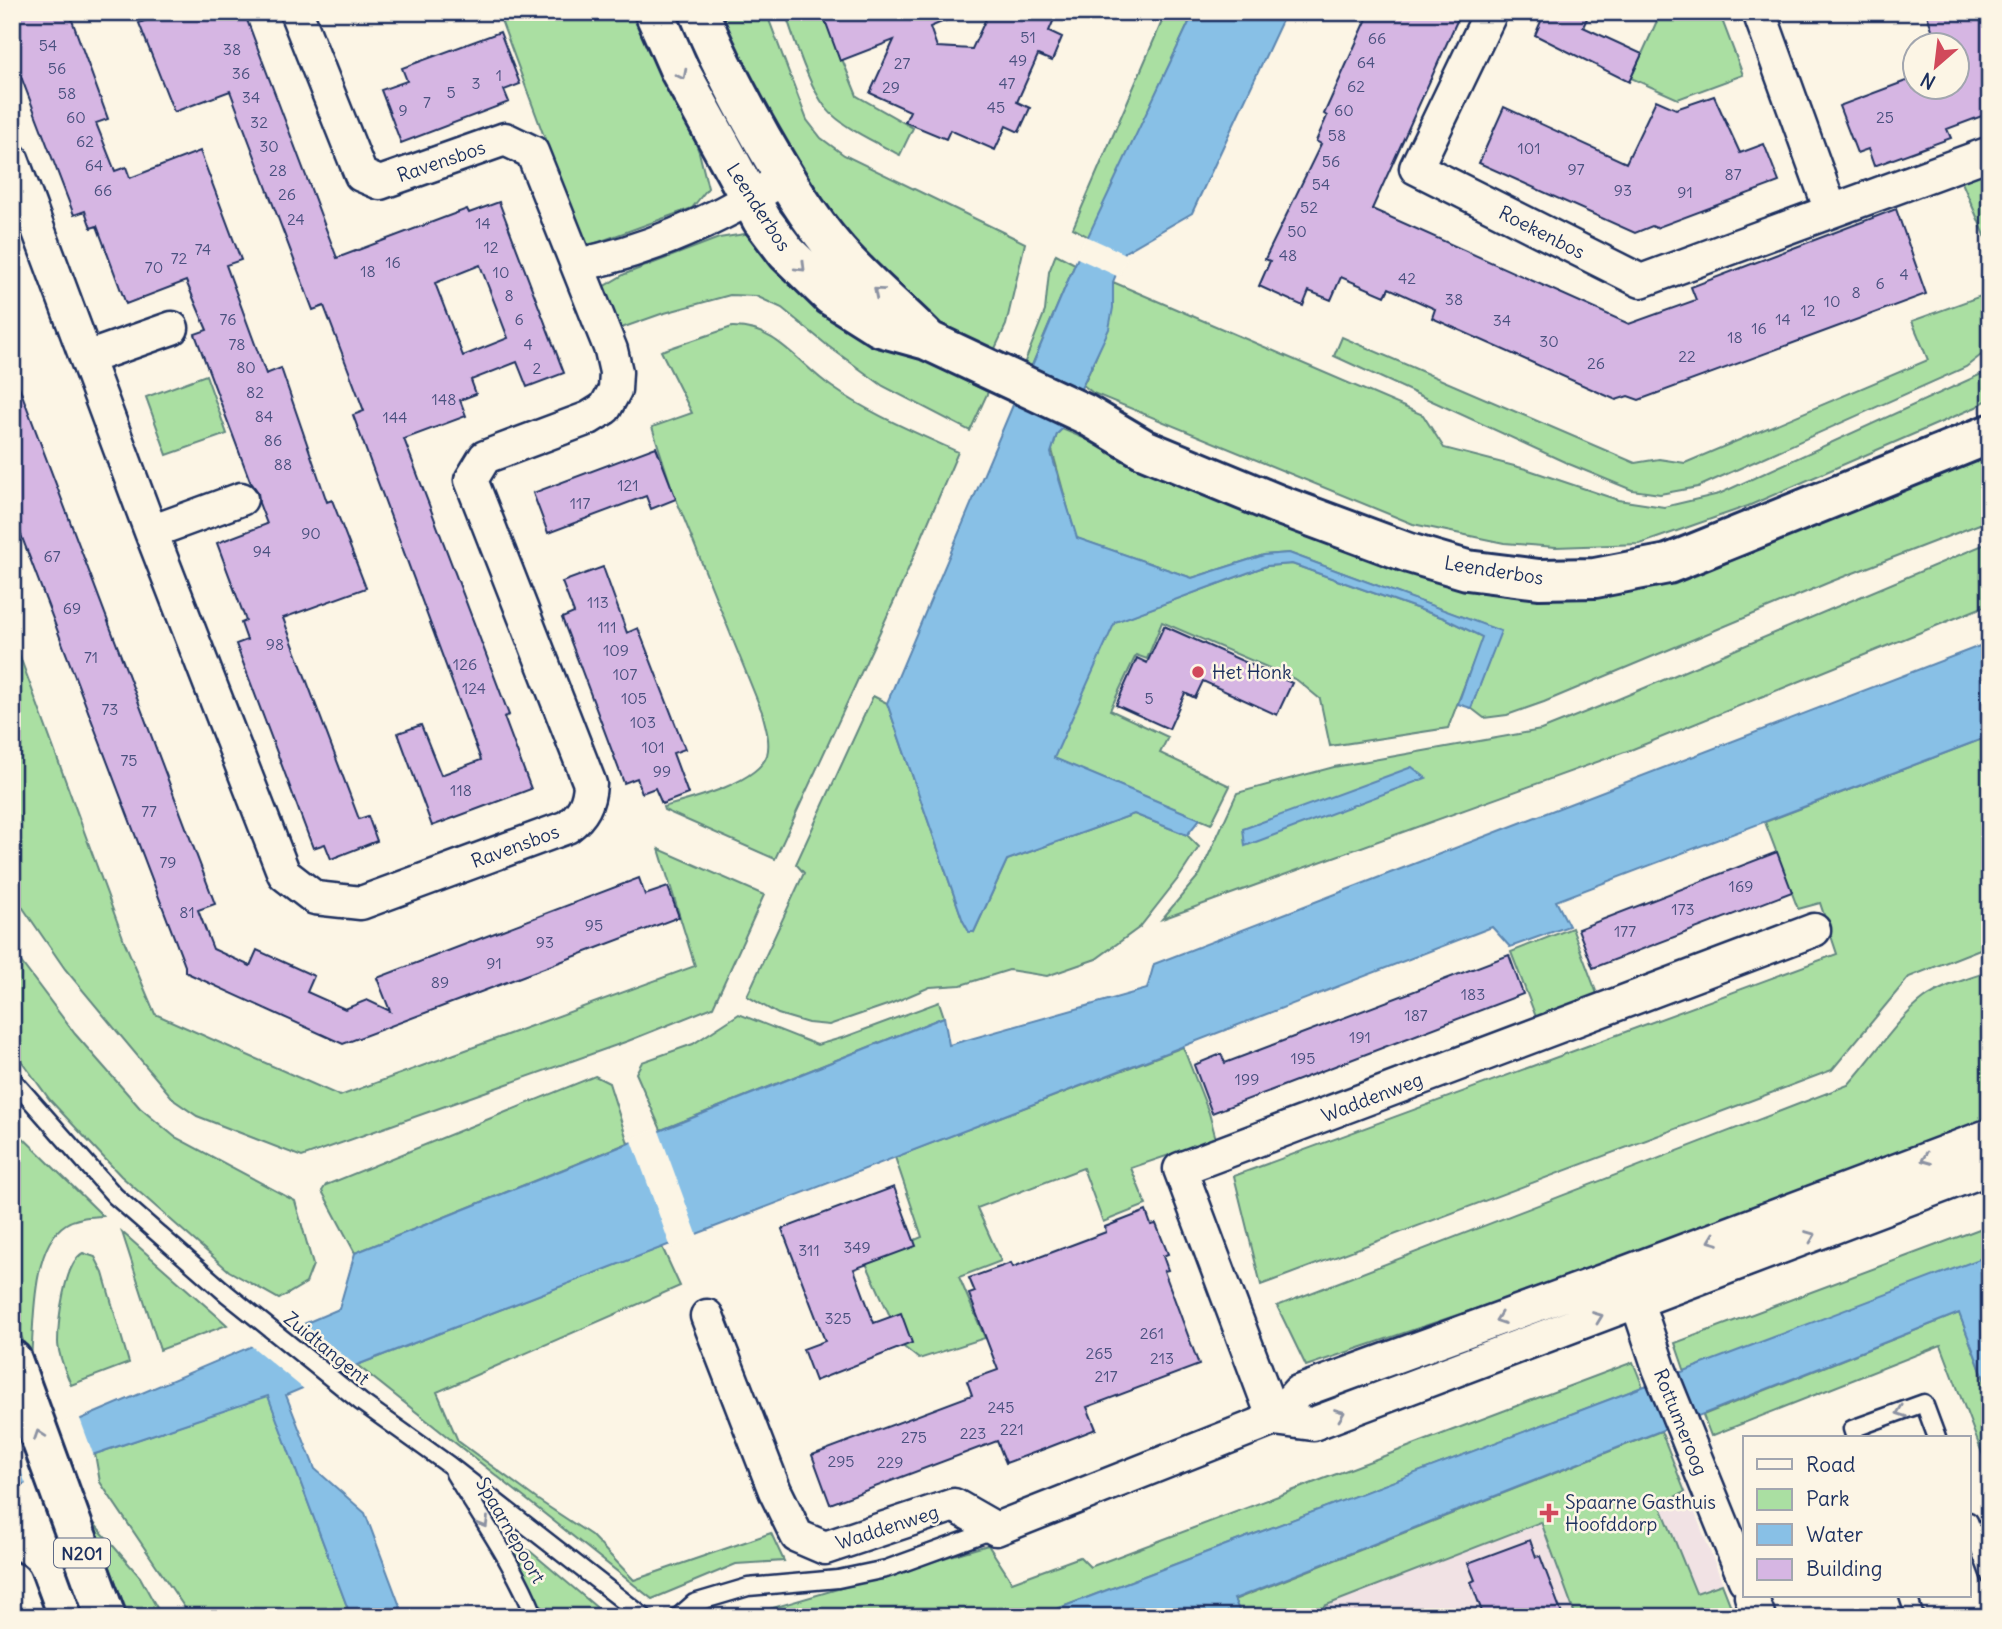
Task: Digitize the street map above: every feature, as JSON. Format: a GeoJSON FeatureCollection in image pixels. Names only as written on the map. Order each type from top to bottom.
{"type":"FeatureCollection","features":[{"type":"Feature","properties":{"kind":"main road","name":"Leenderbos"},"geometry":{"type":"LineString","coordinates":[[654,12],[680,71],[774,237],[831,296],[880,327],[927,340],[1086,414],[1144,449],[1277,504],[1467,570],[1539,579],[1595,578],[1668,564],[1990,434]]}},
{"type":"Feature","properties":{"kind":"main road","name":"Leenderbos"},"geometry":{"type":"LineString","coordinates":[[699,12],[732,84],[784,178],[813,222],[840,255],[927,340]]}},
{"type":"Feature","properties":{"kind":"main road","name":"Leenderbos"},"geometry":{"type":"LineString","coordinates":[[1086,414],[1153,433],[1427,538],[1492,554],[1546,560],[1609,559],[1666,546],[1968,422],[1990,409]]}},
{"type":"Feature","properties":{"kind":"main road","name":"N201"},"geometry":{"type":"LineString","coordinates":[[16,1370],[106,1617]]}},
{"type":"Feature","properties":{"kind":"main road"},"geometry":{"type":"LineString","coordinates":[[12,1582],[25,1617]]}},
{"type":"Feature","properties":{"kind":"street","name":"Ravensbos"},"geometry":{"type":"LineString","coordinates":[[12,159],[151,532],[284,874],[315,898],[361,903],[567,827],[580,818],[590,799],[590,784],[471,480],[485,457],[589,418],[605,408],[615,390],[616,372],[611,350],[532,152],[505,139],[380,183],[361,175],[296,12]]}},
{"type":"Feature","properties":{"kind":"street","name":"Roekenbos"},"geometry":{"type":"LineString","coordinates":[[1491,12],[1416,169],[1640,281],[1990,153]]}},
{"type":"Feature","properties":{"kind":"street"},"geometry":{"type":"LineString","coordinates":[[1759,12],[1831,211]]}},
{"type":"Feature","properties":{"kind":"street"},"geometry":{"type":"LineString","coordinates":[[578,265],[612,258],[726,212],[784,178]]}},
{"type":"Feature","properties":{"kind":"street"},"geometry":{"type":"LineString","coordinates":[[87,358],[172,328]]}},
{"type":"Feature","properties":{"kind":"street"},"geometry":{"type":"LineString","coordinates":[[151,532],[241,499]]}},
{"type":"Feature","properties":{"kind":"street","name":"Waddenweg"},"geometry":{"type":"LineString","coordinates":[[1274,1419],[1180,1169],[1814,930]]}},
{"type":"Feature","properties":{"kind":"street"},"geometry":{"type":"LineString","coordinates":[[996,1529],[1274,1419],[1298,1392],[1990,1135]]}},
{"type":"Feature","properties":{"kind":"street"},"geometry":{"type":"LineString","coordinates":[[1274,1419],[1313,1424],[1990,1168]]}},
{"type":"Feature","properties":{"kind":"street"},"geometry":{"type":"LineString","coordinates":[[1627,1272],[1638,1302]]}},
{"type":"Feature","properties":{"kind":"street","name":"Rottumeroog"},"geometry":{"type":"LineString","coordinates":[[1638,1302],[1658,1368],[1743,1575]]}},
{"type":"Feature","properties":{"kind":"street","name":"Waddenweg"},"geometry":{"type":"LineString","coordinates":[[707,1316],[775,1491],[797,1536],[825,1548],[954,1505],[996,1529]]}},
{"type":"Feature","properties":{"kind":"street"},"geometry":{"type":"LineString","coordinates":[[1752,1598],[1759,1617]]}},
{"type":"Feature","properties":{"kind":"lane","name":"Zuidtangent"},"geometry":{"type":"LineString","coordinates":[[12,1079],[115,1196],[227,1294],[361,1402],[449,1465],[644,1617]]}},
{"type":"Feature","properties":{"kind":"lane"},"geometry":{"type":"LineString","coordinates":[[1854,1436],[1852,1429],[1924,1403],[1936,1436]]}},
{"type":"Feature","properties":{"kind":"lane","name":"Spaarnepoort"},"geometry":{"type":"LineString","coordinates":[[449,1465],[499,1548],[535,1617]]}},
{"type":"Feature","properties":{"kind":"lane"},"geometry":{"type":"LineString","coordinates":[[1970,1524],[1990,1576]]}},
{"type":"Feature","properties":{"kind":"lane"},"geometry":{"type":"LineString","coordinates":[[678,1617],[694,1603],[748,1587],[838,1579],[886,1569],[996,1529]]}},
{"type":"Feature","properties":{"kind":"lane"},"geometry":{"type":"LineString","coordinates":[[1909,1598],[1915,1617]]}},
{"type":"Feature","properties":{"kind":"shaded area","name":"Spaarne Gasthuis Hoofddorp"},"geometry":{"type":"Polygon","coordinates":[[[1654,1409],[1736,1617],[1153,1617],[1654,1409]]]}},
{"type":"Feature","properties":{"kind":"green space"},"geometry":{"type":"Polygon","coordinates":[[[498,12],[646,12],[699,152],[708,188],[692,208],[585,247],[498,12]]]}},
{"type":"Feature","properties":{"kind":"green space"},"geometry":{"type":"Polygon","coordinates":[[[715,12],[766,12],[807,120],[821,138],[844,155],[1025,243],[1006,325],[992,355],[968,344],[907,301],[790,168],[715,12]]]}},
{"type":"Feature","properties":{"kind":"green space"},"geometry":{"type":"Polygon","coordinates":[[[785,12],[823,12],[857,96],[913,128],[900,155],[850,128],[826,108],[808,75],[785,12]]]}},
{"type":"Feature","properties":{"kind":"green space"},"geometry":{"type":"Polygon","coordinates":[[[1166,12],[1194,12],[1089,237],[1073,228],[1166,12]]]}},
{"type":"Feature","properties":{"kind":"green space"},"geometry":{"type":"Polygon","coordinates":[[[1661,12],[1719,12],[1743,75],[1678,99],[1631,78],[1661,12]]]}},
{"type":"Feature","properties":{"kind":"green space"},"geometry":{"type":"Polygon","coordinates":[[[1990,171],[1990,247],[1961,180],[1990,171]]]}},
{"type":"Feature","properties":{"kind":"green space"},"geometry":{"type":"Polygon","coordinates":[[[751,233],[890,342],[988,392],[970,431],[883,386],[782,308],[756,296],[730,295],[616,330],[601,288],[625,274],[719,238],[751,233]]]}},
{"type":"Feature","properties":{"kind":"green space"},"geometry":{"type":"Polygon","coordinates":[[[1056,254],[1075,264],[1031,368],[1024,364],[1045,311],[1049,272],[1056,254]]]}},
{"type":"Feature","properties":{"kind":"green space"},"geometry":{"type":"Polygon","coordinates":[[[1113,282],[1423,415],[1444,448],[1526,469],[1618,500],[1664,507],[1719,494],[1990,370],[1990,398],[1976,407],[1748,506],[1640,544],[1556,547],[1504,543],[1413,524],[1093,393],[1083,385],[1104,335],[1111,309],[1113,282]]]}},
{"type":"Feature","properties":{"kind":"green space"},"geometry":{"type":"Polygon","coordinates":[[[1990,289],[1990,348],[1966,367],[1698,487],[1660,494],[1632,490],[1569,464],[1334,356],[1342,337],[1635,463],[1659,459],[1685,463],[1928,360],[1912,321],[1984,295],[1990,289]]]}},
{"type":"Feature","properties":{"kind":"green space"},"geometry":{"type":"Polygon","coordinates":[[[732,327],[748,328],[774,339],[847,397],[958,452],[901,586],[775,859],[664,810],[663,807],[737,782],[761,765],[768,750],[762,712],[672,489],[652,427],[692,413],[661,351],[732,327]]]}},
{"type":"Feature","properties":{"kind":"green space"},"geometry":{"type":"Polygon","coordinates":[[[206,375],[227,434],[167,455],[146,397],[206,375]]]}},
{"type":"Feature","properties":{"kind":"green space"},"geometry":{"type":"Polygon","coordinates":[[[1062,429],[1201,487],[1524,592],[1990,447],[1990,520],[1830,582],[1544,702],[1507,715],[1484,718],[1471,708],[1500,631],[1289,553],[1264,555],[1192,578],[1076,538],[1052,450],[1057,434],[1062,429]]]}},
{"type":"Feature","properties":{"kind":"green space"},"geometry":{"type":"Polygon","coordinates":[[[1990,542],[1990,604],[1633,749],[1162,919],[1200,874],[1237,793],[1334,767],[1541,730],[1990,542]]]}},
{"type":"Feature","properties":{"kind":"green space"},"geometry":{"type":"Polygon","coordinates":[[[1292,564],[1444,618],[1483,637],[1448,728],[1330,746],[1320,699],[1297,680],[1162,622],[1147,659],[1136,655],[1110,710],[1168,737],[1160,753],[1230,786],[1211,824],[1053,758],[1114,622],[1266,566],[1292,564]]]}},
{"type":"Feature","properties":{"kind":"green space"},"geometry":{"type":"Polygon","coordinates":[[[12,635],[125,943],[155,1014],[340,1096],[695,966],[659,849],[764,895],[713,1007],[628,1041],[302,1157],[197,1116],[175,1101],[65,969],[12,892],[12,635]]]}},
{"type":"Feature","properties":{"kind":"green space"},"geometry":{"type":"Polygon","coordinates":[[[873,696],[887,703],[963,921],[974,932],[1007,860],[1134,814],[1187,835],[1199,847],[1140,927],[1096,959],[1047,976],[1009,970],[961,985],[930,987],[829,1025],[808,1023],[778,1014],[747,996],[804,873],[796,864],[873,696]]]}},
{"type":"Feature","properties":{"kind":"green space"},"geometry":{"type":"Polygon","coordinates":[[[1990,736],[1990,945],[1909,977],[1832,1070],[1261,1285],[1234,1176],[1837,954],[1820,903],[1798,909],[1765,822],[1990,736]]]}},
{"type":"Feature","properties":{"kind":"green space"},"geometry":{"type":"Polygon","coordinates":[[[1572,928],[1597,994],[1536,1017],[1511,952],[1572,928]]]}},
{"type":"Feature","properties":{"kind":"green space"},"geometry":{"type":"Polygon","coordinates":[[[12,950],[75,1034],[140,1108],[175,1137],[295,1201],[313,1265],[306,1283],[279,1299],[229,1271],[121,1176],[50,1100],[12,1048],[12,950]]]}},
{"type":"Feature","properties":{"kind":"green space"},"geometry":{"type":"Polygon","coordinates":[[[1990,971],[1990,1120],[1617,1261],[1306,1366],[1277,1306],[1848,1085],[1914,1007],[1931,994],[1990,971]]]}},
{"type":"Feature","properties":{"kind":"green space"},"geometry":{"type":"Polygon","coordinates":[[[939,1002],[944,1017],[661,1130],[636,1073],[642,1062],[693,1044],[739,1014],[817,1045],[939,1002]]]}},
{"type":"Feature","properties":{"kind":"green space"},"geometry":{"type":"Polygon","coordinates":[[[1183,1047],[1209,1113],[1216,1139],[1131,1168],[1146,1205],[1103,1222],[1083,1168],[977,1208],[1001,1261],[959,1277],[985,1338],[919,1359],[904,1347],[865,1261],[922,1237],[895,1157],[1183,1047]]]}},
{"type":"Feature","properties":{"kind":"green space"},"geometry":{"type":"Polygon","coordinates":[[[595,1076],[609,1083],[628,1143],[355,1253],[322,1191],[326,1185],[595,1076]]]}},
{"type":"Feature","properties":{"kind":"green space"},"geometry":{"type":"Polygon","coordinates":[[[12,1127],[103,1216],[79,1219],[66,1224],[46,1249],[36,1287],[31,1361],[12,1312],[12,1127]]]}},
{"type":"Feature","properties":{"kind":"green space"},"geometry":{"type":"Polygon","coordinates":[[[1990,1225],[1990,1256],[1685,1372],[1675,1343],[1990,1225]]]}},
{"type":"Feature","properties":{"kind":"green space"},"geometry":{"type":"Polygon","coordinates":[[[122,1232],[215,1314],[227,1325],[160,1350],[122,1232]]]}},
{"type":"Feature","properties":{"kind":"green space"},"geometry":{"type":"Polygon","coordinates":[[[662,1247],[680,1286],[437,1392],[458,1441],[591,1535],[634,1580],[771,1533],[784,1561],[736,1564],[652,1599],[357,1365],[662,1247]]]}},
{"type":"Feature","properties":{"kind":"green space"},"geometry":{"type":"Polygon","coordinates":[[[83,1253],[95,1257],[103,1273],[129,1363],[71,1385],[59,1353],[59,1321],[71,1268],[83,1253]]]}},
{"type":"Feature","properties":{"kind":"green space"},"geometry":{"type":"Polygon","coordinates":[[[1959,1313],[1990,1395],[1990,1474],[1941,1345],[1711,1436],[1703,1415],[1959,1313]]]}},
{"type":"Feature","properties":{"kind":"green space"},"geometry":{"type":"Polygon","coordinates":[[[1633,1362],[1643,1387],[1036,1617],[742,1617],[988,1545],[1012,1582],[1080,1557],[1090,1567],[1633,1362]]]}},
{"type":"Feature","properties":{"kind":"green space"},"geometry":{"type":"Polygon","coordinates":[[[268,1395],[351,1617],[191,1617],[100,1482],[95,1454],[268,1395]]]}},
{"type":"Feature","properties":{"kind":"green space"},"geometry":{"type":"Polygon","coordinates":[[[1661,1431],[1685,1492],[1660,1504],[1696,1593],[1722,1584],[1735,1617],[1576,1617],[1541,1522],[1324,1606],[1322,1617],[1242,1617],[1234,1600],[1661,1431]]]}},
{"type":"Feature","properties":{"kind":"green space"},"geometry":{"type":"Polygon","coordinates":[[[92,1521],[140,1577],[162,1617],[129,1617],[92,1521]]]}},
{"type":"Feature","properties":{"kind":"green space"},"geometry":{"type":"Polygon","coordinates":[[[512,1542],[530,1551],[608,1617],[545,1617],[510,1550],[512,1542]]]}},
{"type":"Feature","properties":{"kind":"water"},"geometry":{"type":"Polygon","coordinates":[[[1194,12],[1286,12],[1192,213],[1125,252],[1113,282],[1113,308],[1109,329],[1062,429],[1057,434],[1051,453],[1077,538],[1192,578],[1264,555],[1289,553],[1501,631],[1471,708],[1458,704],[1482,637],[1444,618],[1292,564],[1266,566],[1115,622],[1054,758],[1200,819],[1187,835],[1134,814],[1007,860],[974,932],[969,932],[887,703],[1075,264],[1194,12]]]}},
{"type":"Feature","properties":{"kind":"water"},"geometry":{"type":"Polygon","coordinates":[[[1990,642],[1990,736],[1556,901],[1569,926],[1510,947],[1492,927],[357,1365],[286,1395],[315,1469],[365,1513],[404,1617],[351,1617],[268,1396],[95,1454],[12,1489],[12,1445],[81,1419],[339,1309],[355,1253],[944,1017],[949,1045],[1147,989],[1154,964],[1990,642]]]}},
{"type":"Feature","properties":{"kind":"water"},"geometry":{"type":"Polygon","coordinates":[[[1412,767],[1426,778],[1245,846],[1243,829],[1412,767]]]}},
{"type":"Feature","properties":{"kind":"water"},"geometry":{"type":"Polygon","coordinates":[[[1990,1255],[1990,1394],[1959,1313],[1234,1599],[1242,1617],[1036,1617],[1990,1255]]]}},
{"type":"Feature","properties":{"kind":"pier"},"geometry":{"type":"Polygon","coordinates":[[[1086,236],[1128,255],[1119,277],[1075,257],[1086,236]]]}},
{"type":"Feature","properties":{"kind":"pier"},"geometry":{"type":"Polygon","coordinates":[[[658,1128],[698,1237],[671,1248],[631,1138],[658,1128]]]}},
{"type":"Feature","properties":{"kind":"pier"},"geometry":{"type":"Polygon","coordinates":[[[302,1322],[359,1368],[305,1390],[249,1344],[302,1322]]]}},
{"type":"Feature","properties":{"kind":"pier"},"geometry":{"type":"Polygon","coordinates":[[[79,1416],[95,1459],[27,1487],[12,1441],[79,1416]]]}},
{"type":"Feature","properties":{"kind":"building"},"geometry":{"type":"Polygon","coordinates":[[[12,12],[69,12],[108,119],[96,123],[115,171],[126,167],[130,178],[200,151],[241,260],[226,265],[266,374],[281,368],[327,502],[332,500],[366,588],[283,618],[359,819],[368,816],[377,841],[331,859],[325,844],[313,848],[236,644],[247,640],[241,623],[246,621],[217,543],[267,524],[258,492],[250,481],[195,334],[207,330],[186,281],[126,304],[97,226],[91,228],[85,211],[74,215],[12,53],[12,12]]]}},
{"type":"Feature","properties":{"kind":"building"},"geometry":{"type":"Polygon","coordinates":[[[167,12],[244,12],[337,258],[467,209],[469,213],[499,202],[564,373],[527,387],[517,362],[471,380],[476,394],[460,400],[466,416],[404,439],[509,715],[504,717],[531,789],[432,826],[398,733],[421,725],[441,775],[481,760],[353,415],[364,411],[324,306],[313,310],[230,91],[174,112],[139,23],[167,12]],[[480,265],[435,283],[463,356],[508,338],[480,265]]]}},
{"type":"Feature","properties":{"kind":"building"},"geometry":{"type":"Polygon","coordinates":[[[822,12],[961,12],[930,27],[937,47],[972,49],[989,12],[1057,12],[1049,31],[1062,37],[1052,61],[1038,55],[1017,102],[1030,108],[1019,132],[1006,126],[995,150],[950,130],[946,139],[905,122],[910,111],[870,93],[894,40],[840,61],[822,12]]]}},
{"type":"Feature","properties":{"kind":"building"},"geometry":{"type":"Polygon","coordinates":[[[1370,12],[1461,12],[1372,209],[1629,324],[1696,300],[1691,287],[1896,209],[1926,294],[1639,400],[1628,396],[1616,400],[1432,318],[1435,309],[1389,288],[1385,296],[1341,277],[1331,300],[1309,291],[1303,306],[1259,286],[1270,261],[1265,259],[1321,144],[1316,141],[1327,116],[1324,114],[1370,12]]]}},
{"type":"Feature","properties":{"kind":"building"},"geometry":{"type":"Polygon","coordinates":[[[1545,12],[1590,12],[1583,27],[1642,54],[1629,82],[1535,35],[1545,12]]]}},
{"type":"Feature","properties":{"kind":"building"},"geometry":{"type":"Polygon","coordinates":[[[1926,12],[1990,12],[1990,113],[1947,129],[1951,138],[1874,166],[1868,149],[1857,153],[1839,106],[1900,83],[1900,102],[1970,102],[1970,32],[1933,32],[1926,12]]]}},
{"type":"Feature","properties":{"kind":"building"},"geometry":{"type":"Polygon","coordinates":[[[500,32],[520,84],[504,90],[509,102],[401,143],[381,90],[407,81],[402,68],[500,32]]]}},
{"type":"Feature","properties":{"kind":"building"},"geometry":{"type":"Polygon","coordinates":[[[1714,96],[1740,153],[1764,144],[1779,182],[1656,228],[1652,226],[1635,233],[1479,163],[1504,107],[1626,163],[1656,100],[1676,109],[1714,96]]]}},
{"type":"Feature","properties":{"kind":"building"},"geometry":{"type":"Polygon","coordinates":[[[12,376],[15,376],[215,904],[198,910],[213,949],[250,966],[257,950],[314,976],[307,992],[345,1009],[367,1000],[390,1011],[377,978],[639,878],[645,895],[668,887],[679,917],[343,1044],[185,972],[185,966],[12,511],[12,376]]]}},
{"type":"Feature","properties":{"kind":"building"},"geometry":{"type":"Polygon","coordinates":[[[656,447],[676,499],[651,509],[646,496],[548,533],[533,493],[656,447]]]}},
{"type":"Feature","properties":{"kind":"building"},"geometry":{"type":"Polygon","coordinates":[[[603,567],[627,633],[638,628],[685,749],[673,753],[688,794],[662,804],[655,788],[642,793],[637,778],[624,783],[562,618],[574,613],[562,582],[603,567]]]}},
{"type":"Feature","properties":{"kind":"building","name":"Het Honk"},"geometry":{"type":"Polygon","coordinates":[[[1164,626],[1292,683],[1277,715],[1203,681],[1195,698],[1185,693],[1169,729],[1116,705],[1137,658],[1147,663],[1164,626]]]}},
{"type":"Feature","properties":{"kind":"building"},"geometry":{"type":"Polygon","coordinates":[[[1777,852],[1792,892],[1593,968],[1578,929],[1777,852]]]}},
{"type":"Feature","properties":{"kind":"building"},"geometry":{"type":"Polygon","coordinates":[[[1509,955],[1523,994],[1212,1113],[1194,1065],[1221,1054],[1225,1063],[1509,955]]]}},
{"type":"Feature","properties":{"kind":"building"},"geometry":{"type":"Polygon","coordinates":[[[894,1187],[916,1246],[854,1269],[874,1323],[901,1313],[912,1343],[815,1381],[803,1349],[825,1341],[782,1229],[894,1187]]]}},
{"type":"Feature","properties":{"kind":"building"},"geometry":{"type":"Polygon","coordinates":[[[1146,1211],[1151,1225],[1156,1224],[1168,1254],[1163,1256],[1168,1270],[1164,1271],[1199,1365],[1087,1407],[1096,1429],[1047,1448],[1006,1463],[997,1441],[830,1504],[812,1455],[972,1395],[967,1381],[998,1370],[969,1294],[975,1292],[969,1278],[1011,1263],[1013,1267],[1106,1232],[1105,1227],[1146,1211]]]}},
{"type":"Feature","properties":{"kind":"building"},"geometry":{"type":"Polygon","coordinates":[[[1530,1540],[1536,1557],[1540,1556],[1563,1617],[1484,1617],[1471,1582],[1475,1580],[1468,1563],[1530,1540]]]}},
{"type":"Feature","properties":{"kind":"place","name":"Het Honk"},"geometry":{"type":"Point","coordinates":[1198,672]}},
{"type":"Feature","properties":{"kind":"place","name":"Spaarne Gasthuis Hoofddorp"},"geometry":{"type":"Point","coordinates":[1549,1513]}}]}
